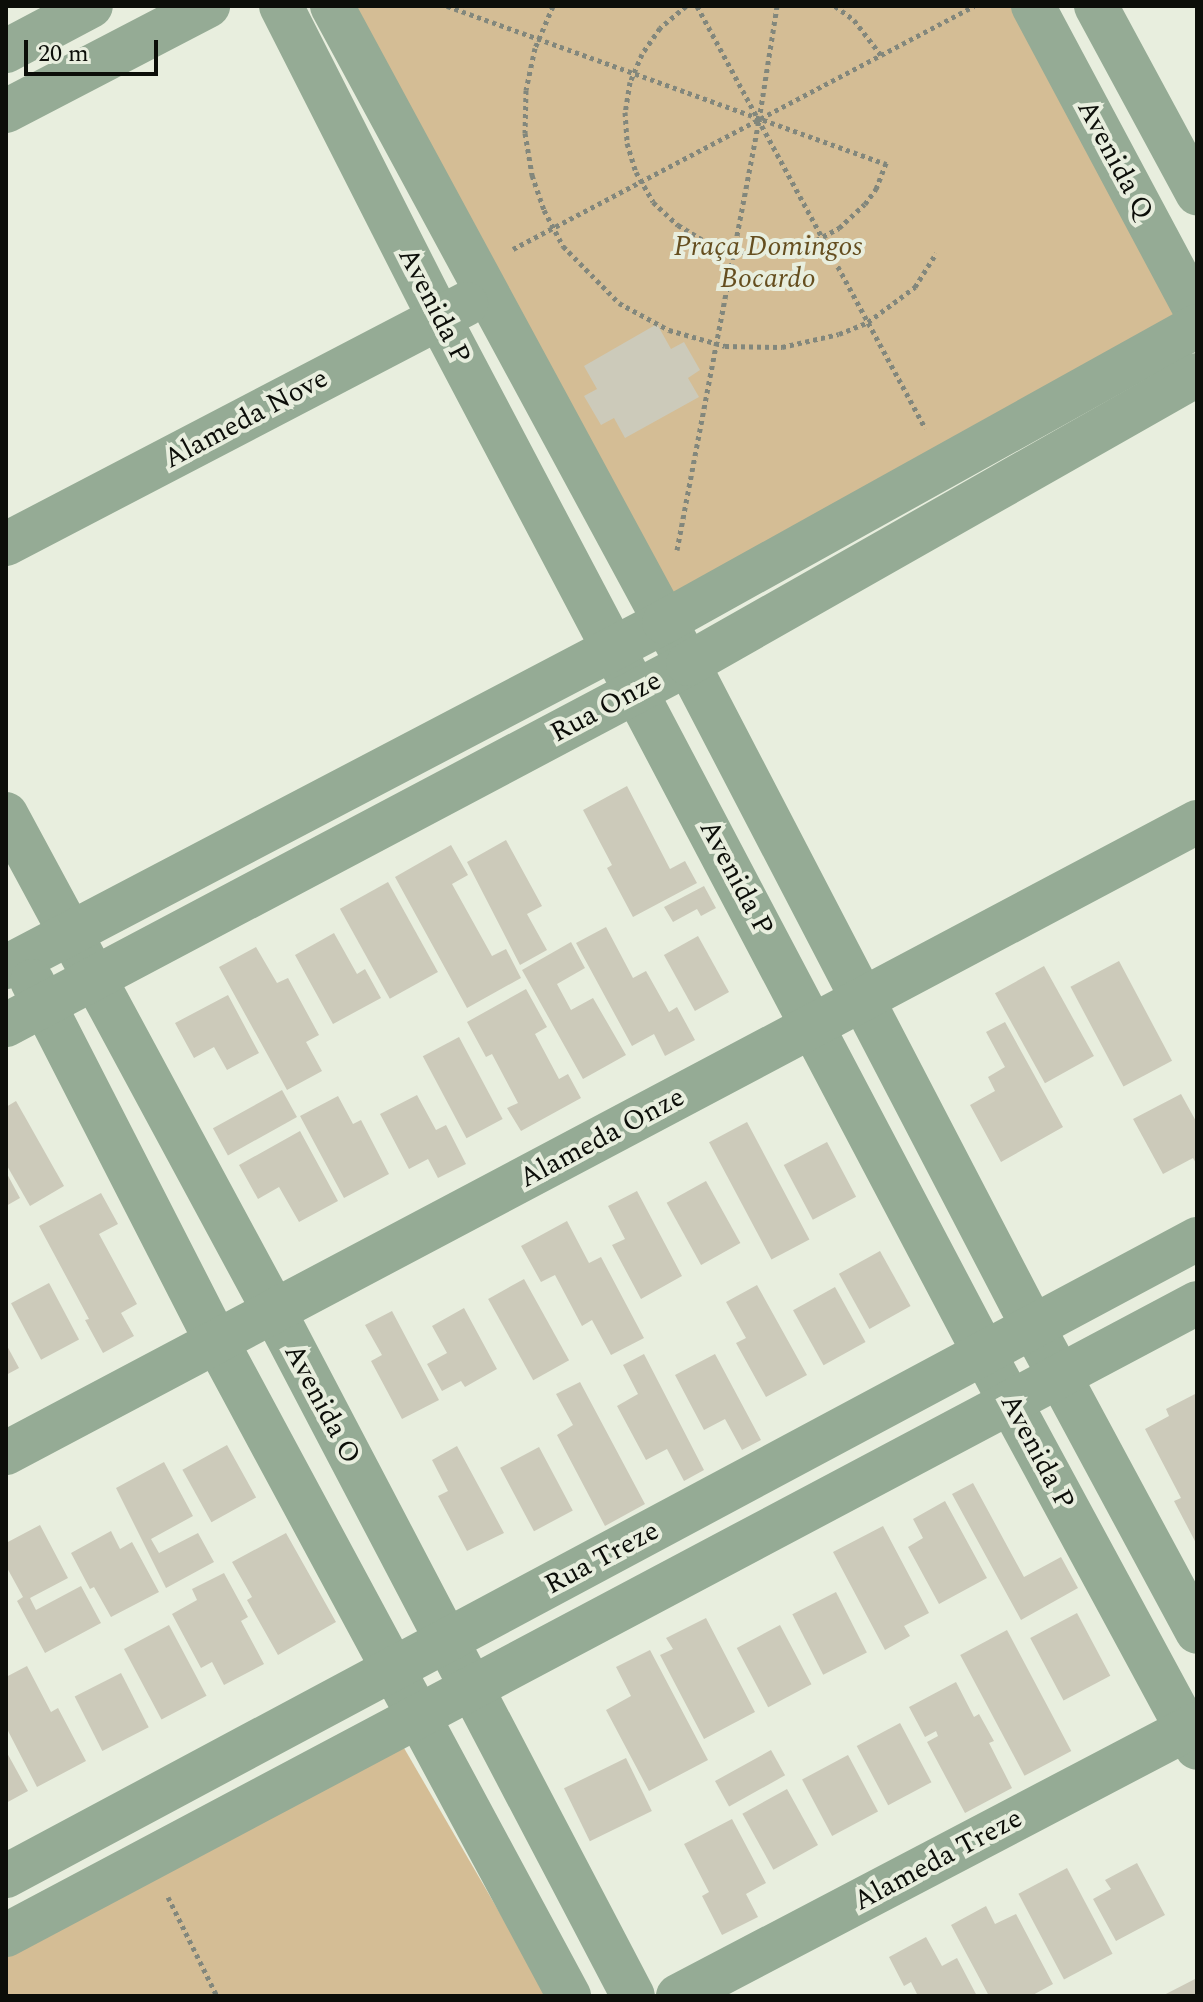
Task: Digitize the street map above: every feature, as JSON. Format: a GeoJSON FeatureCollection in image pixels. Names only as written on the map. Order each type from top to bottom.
{"type":"FeatureCollection","features":[{"type":"Feature","properties":{"kind":"street"},"geometry":{"type":"LineString","coordinates":[[6,51],[91,6]]}},
{"type":"Feature","properties":{"kind":"street"},"geometry":{"type":"LineString","coordinates":[[6,111],[208,6]]}},
{"type":"Feature","properties":{"kind":"street","name":"Avenida P"},"geometry":{"type":"LineString","coordinates":[[281,6],[439,318],[638,690],[1010,1402],[1194,1734]]}},
{"type":"Feature","properties":{"kind":"street","name":"Avenida P"},"geometry":{"type":"LineString","coordinates":[[332,6],[688,664],[865,998],[1033,1327],[1197,1632]]}},
{"type":"Feature","properties":{"kind":"street","name":"Avenida Q"},"geometry":{"type":"LineString","coordinates":[[1033,6],[1197,313]]}},
{"type":"Feature","properties":{"kind":"street","name":"Avenida Q"},"geometry":{"type":"LineString","coordinates":[[1096,6],[1197,193]]}},
{"type":"Feature","properties":{"kind":"street","name":"Alameda Nove"},"geometry":{"type":"LineString","coordinates":[[6,544],[439,318],[480,282]]}},
{"type":"Feature","properties":{"kind":"street","name":"Rua Onze"},"geometry":{"type":"LineString","coordinates":[[11,953],[69,934],[664,622],[1197,326]]}},
{"type":"Feature","properties":{"kind":"street","name":"Rua Onze"},"geometry":{"type":"LineString","coordinates":[[6,1025],[688,664],[1197,375]]}},
{"type":"Feature","properties":{"kind":"street","name":"Avenida O"},"geometry":{"type":"LineString","coordinates":[[6,814],[274,1311],[633,1996]]}},
{"type":"Feature","properties":{"kind":"street","name":"Alameda Onze"},"geometry":{"type":"LineString","coordinates":[[6,1453],[1197,822]]}},
{"type":"Feature","properties":{"kind":"street"},"geometry":{"type":"LineString","coordinates":[[11,953],[45,1004],[217,1342],[569,1996]]}},
{"type":"Feature","properties":{"kind":"street","name":"Rua Treze"},"geometry":{"type":"LineString","coordinates":[[6,1876],[1197,1239]]}},
{"type":"Feature","properties":{"kind":"street","name":"Rua Treze"},"geometry":{"type":"LineString","coordinates":[[6,1935],[1197,1303]]}},
{"type":"Feature","properties":{"kind":"street","name":"Alameda Treze"},"geometry":{"type":"LineString","coordinates":[[678,1996],[1194,1734]]}},
{"type":"Feature","properties":{"kind":"path"},"geometry":{"type":"LineString","coordinates":[[447,6],[539,39],[633,74],[759,120],[886,162],[876,189],[839,228],[822,237],[775,252],[733,250],[708,243],[678,225],[653,202],[641,181],[627,143],[625,112],[633,74],[660,28],[686,6]]}},
{"type":"Feature","properties":{"kind":"path"},"geometry":{"type":"LineString","coordinates":[[553,6],[539,39],[526,90],[525,133],[532,175],[553,228],[583,270],[619,303],[669,330],[717,344],[782,347],[839,334],[868,322],[915,287],[936,253]]}},
{"type":"Feature","properties":{"kind":"path"},"geometry":{"type":"LineString","coordinates":[[697,6],[945,466]]}},
{"type":"Feature","properties":{"kind":"path"},"geometry":{"type":"LineString","coordinates":[[664,622],[759,120],[777,6]]}},
{"type":"Feature","properties":{"kind":"path"},"geometry":{"type":"LineString","coordinates":[[835,6],[854,20],[881,55]]}},
{"type":"Feature","properties":{"kind":"path"},"geometry":{"type":"LineString","coordinates":[[480,282],[553,228],[964,8],[974,6]]}},
{"type":"Feature","properties":{"kind":"path"},"geometry":{"type":"LineString","coordinates":[[148,1857],[217,1996]]}},
{"type":"Feature","properties":{"kind":"green space","name":"Praça Domingos Bocardo"},"geometry":{"type":"Polygon","coordinates":[[[342,6],[1023,6],[1189,320],[665,614],[342,6]]]}},
{"type":"Feature","properties":{"kind":"green space"},"geometry":{"type":"Polygon","coordinates":[[[404,1748],[548,1996],[6,1996],[6,1950],[404,1748]]]}},
{"type":"Feature","properties":{"kind":"building"},"geometry":{"type":"Polygon","coordinates":[[[657,324],[671,349],[684,342],[700,370],[688,378],[699,397],[625,438],[614,418],[601,425],[584,396],[597,389],[584,366],[657,324]]]}},
{"type":"Feature","properties":{"kind":"building"},"geometry":{"type":"Polygon","coordinates":[[[627,786],[670,869],[685,861],[697,883],[633,917],[607,868],[612,865],[583,810],[627,786]]]}},
{"type":"Feature","properties":{"kind":"building"},"geometry":{"type":"Polygon","coordinates":[[[506,840],[542,906],[527,914],[547,950],[520,965],[467,862],[506,840]]]}},
{"type":"Feature","properties":{"kind":"building"},"geometry":{"type":"Polygon","coordinates":[[[451,845],[468,875],[452,884],[492,956],[506,949],[521,978],[467,1008],[395,877],[451,845]]]}},
{"type":"Feature","properties":{"kind":"building"},"geometry":{"type":"Polygon","coordinates":[[[388,882],[438,972],[390,999],[340,909],[388,882]]]}},
{"type":"Feature","properties":{"kind":"building"},"geometry":{"type":"Polygon","coordinates":[[[704,886],[716,908],[701,916],[697,909],[673,922],[664,907],[704,886]]]}},
{"type":"Feature","properties":{"kind":"building"},"geometry":{"type":"Polygon","coordinates":[[[606,927],[633,978],[646,971],[669,1012],[677,1007],[695,1040],[665,1056],[654,1034],[632,1046],[576,943],[606,927]]]}},
{"type":"Feature","properties":{"kind":"building"},"geometry":{"type":"Polygon","coordinates":[[[334,933],[357,974],[365,969],[381,998],[333,1024],[295,955],[334,933]]]}},
{"type":"Feature","properties":{"kind":"building"},"geometry":{"type":"Polygon","coordinates":[[[698,936],[729,992],[695,1011],[664,955],[698,936]]]}},
{"type":"Feature","properties":{"kind":"building"},"geometry":{"type":"Polygon","coordinates":[[[571,942],[585,968],[557,984],[571,1010],[593,998],[626,1055],[583,1079],[522,970],[571,942]]]}},
{"type":"Feature","properties":{"kind":"building"},"geometry":{"type":"Polygon","coordinates":[[[256,947],[277,983],[288,978],[319,1035],[306,1042],[322,1071],[287,1090],[219,967],[256,947]]]}},
{"type":"Feature","properties":{"kind":"building"},"geometry":{"type":"Polygon","coordinates":[[[1119,961],[1172,1061],[1123,1087],[1070,987],[1119,961]]]}},
{"type":"Feature","properties":{"kind":"building"},"geometry":{"type":"Polygon","coordinates":[[[1044,966],[1094,1056],[1045,1083],[995,993],[1044,966]]]}},
{"type":"Feature","properties":{"kind":"building"},"geometry":{"type":"Polygon","coordinates":[[[526,989],[547,1027],[535,1034],[559,1079],[568,1074],[581,1098],[521,1131],[507,1108],[518,1103],[492,1054],[486,1057],[467,1022],[526,989]]]}},
{"type":"Feature","properties":{"kind":"building"},"geometry":{"type":"Polygon","coordinates":[[[228,995],[259,1053],[227,1070],[214,1047],[194,1058],[175,1023],[228,995]]]}},
{"type":"Feature","properties":{"kind":"building"},"geometry":{"type":"Polygon","coordinates":[[[1005,1022],[1063,1127],[1001,1162],[970,1105],[995,1091],[988,1077],[1005,1067],[986,1032],[1005,1022]]]}},
{"type":"Feature","properties":{"kind":"building"},"geometry":{"type":"Polygon","coordinates":[[[459,1037],[503,1119],[466,1138],[423,1056],[459,1037]]]}},
{"type":"Feature","properties":{"kind":"building"},"geometry":{"type":"Polygon","coordinates":[[[282,1090],[297,1117],[228,1155],[213,1128],[282,1090]]]}},
{"type":"Feature","properties":{"kind":"building"},"geometry":{"type":"Polygon","coordinates":[[[1181,1094],[1197,1123],[1197,1165],[1193,1158],[1163,1174],[1133,1119],[1181,1094]]]}},
{"type":"Feature","properties":{"kind":"building"},"geometry":{"type":"Polygon","coordinates":[[[417,1095],[436,1130],[446,1125],[466,1164],[438,1178],[428,1159],[409,1169],[380,1114],[417,1095]]]}},
{"type":"Feature","properties":{"kind":"building"},"geometry":{"type":"Polygon","coordinates":[[[338,1096],[353,1124],[361,1120],[389,1174],[344,1198],[300,1116],[338,1096]]]}},
{"type":"Feature","properties":{"kind":"building"},"geometry":{"type":"Polygon","coordinates":[[[16,1101],[64,1186],[30,1206],[6,1164],[6,1107],[16,1101]]]}},
{"type":"Feature","properties":{"kind":"building"},"geometry":{"type":"Polygon","coordinates":[[[747,1122],[809,1239],[771,1260],[709,1142],[747,1122]]]}},
{"type":"Feature","properties":{"kind":"building"},"geometry":{"type":"Polygon","coordinates":[[[300,1131],[338,1201],[299,1222],[279,1187],[258,1199],[239,1165],[300,1131]]]}},
{"type":"Feature","properties":{"kind":"building"},"geometry":{"type":"Polygon","coordinates":[[[827,1142],[856,1197],[813,1220],[784,1165],[827,1142]]]}},
{"type":"Feature","properties":{"kind":"building"},"geometry":{"type":"Polygon","coordinates":[[[6,1172],[20,1198],[6,1206],[6,1172]]]}},
{"type":"Feature","properties":{"kind":"building"},"geometry":{"type":"Polygon","coordinates":[[[706,1181],[740,1243],[701,1265],[667,1203],[706,1181]]]}},
{"type":"Feature","properties":{"kind":"building"},"geometry":{"type":"Polygon","coordinates":[[[637,1191],[682,1276],[641,1299],[612,1245],[625,1239],[608,1206],[637,1191]]]}},
{"type":"Feature","properties":{"kind":"building"},"geometry":{"type":"Polygon","coordinates":[[[101,1193],[118,1224],[99,1234],[137,1304],[121,1313],[134,1336],[103,1353],[85,1320],[89,1319],[39,1226],[101,1193]]]}},
{"type":"Feature","properties":{"kind":"building"},"geometry":{"type":"Polygon","coordinates":[[[567,1221],[589,1263],[601,1257],[644,1338],[611,1355],[592,1320],[582,1326],[555,1275],[541,1282],[521,1246],[567,1221]]]}},
{"type":"Feature","properties":{"kind":"building"},"geometry":{"type":"Polygon","coordinates":[[[880,1251],[911,1306],[869,1329],[839,1274],[880,1251]]]}},
{"type":"Feature","properties":{"kind":"building"},"geometry":{"type":"Polygon","coordinates":[[[524,1279],[569,1360],[533,1380],[488,1299],[524,1279]]]}},
{"type":"Feature","properties":{"kind":"building"},"geometry":{"type":"Polygon","coordinates":[[[49,1283],[79,1340],[41,1360],[11,1303],[49,1283]]]}},
{"type":"Feature","properties":{"kind":"building"},"geometry":{"type":"Polygon","coordinates":[[[757,1285],[807,1375],[766,1397],[736,1343],[746,1338],[726,1302],[757,1285]]]}},
{"type":"Feature","properties":{"kind":"building"},"geometry":{"type":"Polygon","coordinates":[[[835,1287],[866,1342],[824,1365],[793,1310],[835,1287]]]}},
{"type":"Feature","properties":{"kind":"building"},"geometry":{"type":"Polygon","coordinates":[[[464,1308],[497,1369],[465,1387],[461,1381],[442,1391],[427,1364],[447,1353],[432,1326],[464,1308]]]}},
{"type":"Feature","properties":{"kind":"building"},"geometry":{"type":"Polygon","coordinates":[[[392,1311],[439,1400],[402,1419],[371,1361],[382,1355],[365,1325],[392,1311]]]}},
{"type":"Feature","properties":{"kind":"building"},"geometry":{"type":"Polygon","coordinates":[[[6,1344],[19,1368],[6,1375],[6,1344]]]}},
{"type":"Feature","properties":{"kind":"building"},"geometry":{"type":"Polygon","coordinates":[[[644,1354],[704,1470],[684,1481],[667,1449],[646,1460],[617,1406],[638,1394],[623,1365],[644,1354]]]}},
{"type":"Feature","properties":{"kind":"building"},"geometry":{"type":"Polygon","coordinates":[[[715,1354],[761,1440],[742,1450],[725,1419],[704,1430],[675,1375],[715,1354]]]}},
{"type":"Feature","properties":{"kind":"building"},"geometry":{"type":"Polygon","coordinates":[[[580,1382],[645,1504],[605,1526],[557,1435],[573,1425],[556,1394],[580,1382]]]}},
{"type":"Feature","properties":{"kind":"building"},"geometry":{"type":"Polygon","coordinates":[[[1197,1393],[1197,1545],[1174,1501],[1181,1498],[1145,1429],[1169,1416],[1166,1409],[1197,1393]]]}},
{"type":"Feature","properties":{"kind":"building"},"geometry":{"type":"Polygon","coordinates":[[[227,1445],[256,1497],[211,1522],[182,1470],[227,1445]]]}},
{"type":"Feature","properties":{"kind":"building"},"geometry":{"type":"Polygon","coordinates":[[[457,1446],[504,1533],[467,1551],[438,1496],[448,1491],[432,1460],[457,1446]]]}},
{"type":"Feature","properties":{"kind":"building"},"geometry":{"type":"Polygon","coordinates":[[[539,1447],[573,1511],[534,1531],[500,1468],[539,1447]]]}},
{"type":"Feature","properties":{"kind":"building"},"geometry":{"type":"Polygon","coordinates":[[[164,1462],[193,1516],[151,1539],[159,1553],[198,1533],[214,1562],[166,1588],[116,1488],[164,1462]]]}},
{"type":"Feature","properties":{"kind":"building"},"geometry":{"type":"Polygon","coordinates":[[[973,1483],[1024,1577],[1061,1557],[1078,1588],[1021,1620],[952,1494],[973,1483]]]}},
{"type":"Feature","properties":{"kind":"building"},"geometry":{"type":"Polygon","coordinates":[[[945,1501],[987,1578],[939,1604],[908,1547],[923,1538],[913,1519],[945,1501]]]}},
{"type":"Feature","properties":{"kind":"building"},"geometry":{"type":"Polygon","coordinates":[[[40,1525],[68,1578],[30,1598],[36,1610],[81,1586],[101,1623],[45,1653],[17,1601],[23,1597],[6,1566],[6,1543],[40,1525]]]}},
{"type":"Feature","properties":{"kind":"building"},"geometry":{"type":"Polygon","coordinates":[[[883,1526],[929,1613],[904,1626],[910,1636],[885,1650],[833,1552],[883,1526]]]}},
{"type":"Feature","properties":{"kind":"building"},"geometry":{"type":"Polygon","coordinates":[[[111,1531],[120,1549],[132,1542],[159,1592],[111,1617],[94,1587],[90,1589],[71,1553],[111,1531]]]}},
{"type":"Feature","properties":{"kind":"building"},"geometry":{"type":"Polygon","coordinates":[[[286,1533],[336,1622],[278,1655],[247,1600],[252,1597],[232,1562],[286,1533]]]}},
{"type":"Feature","properties":{"kind":"building"},"geometry":{"type":"Polygon","coordinates":[[[224,1573],[248,1617],[241,1621],[264,1664],[224,1685],[212,1662],[201,1668],[172,1614],[197,1600],[192,1589],[224,1573]]]}},
{"type":"Feature","properties":{"kind":"building"},"geometry":{"type":"Polygon","coordinates":[[[836,1592],[867,1653],[823,1675],[792,1614],[836,1592]]]}},
{"type":"Feature","properties":{"kind":"building"},"geometry":{"type":"Polygon","coordinates":[[[1077,1613],[1110,1676],[1064,1701],[1030,1638],[1077,1613]]]}},
{"type":"Feature","properties":{"kind":"building"},"geometry":{"type":"Polygon","coordinates":[[[706,1618],[755,1712],[704,1739],[660,1655],[673,1649],[666,1638],[706,1618]]]}},
{"type":"Feature","properties":{"kind":"building"},"geometry":{"type":"Polygon","coordinates":[[[169,1625],[207,1696],[162,1720],[124,1649],[169,1625]]]}},
{"type":"Feature","properties":{"kind":"building"},"geometry":{"type":"Polygon","coordinates":[[[780,1625],[811,1684],[768,1707],[737,1648],[780,1625]]]}},
{"type":"Feature","properties":{"kind":"building"},"geometry":{"type":"Polygon","coordinates":[[[1007,1630],[1071,1751],[1025,1776],[960,1655],[1007,1630]]]}},
{"type":"Feature","properties":{"kind":"building"},"geometry":{"type":"Polygon","coordinates":[[[650,1650],[708,1760],[649,1791],[606,1710],[631,1696],[616,1667],[650,1650]]]}},
{"type":"Feature","properties":{"kind":"building"},"geometry":{"type":"Polygon","coordinates":[[[27,1666],[51,1712],[58,1708],[86,1761],[37,1787],[6,1727],[6,1677],[27,1666]]]}},
{"type":"Feature","properties":{"kind":"building"},"geometry":{"type":"Polygon","coordinates":[[[121,1673],[149,1727],[102,1751],[75,1697],[121,1673]]]}},
{"type":"Feature","properties":{"kind":"building"},"geometry":{"type":"Polygon","coordinates":[[[956,1682],[974,1717],[979,1714],[994,1741],[989,1743],[1012,1788],[965,1813],[927,1742],[938,1736],[936,1731],[925,1737],[909,1707],[956,1682]]]}},
{"type":"Feature","properties":{"kind":"building"},"geometry":{"type":"Polygon","coordinates":[[[900,1723],[931,1782],[888,1805],[857,1746],[900,1723]]]}},
{"type":"Feature","properties":{"kind":"building"},"geometry":{"type":"Polygon","coordinates":[[[771,1750],[785,1775],[729,1806],[715,1781],[771,1750]]]}},
{"type":"Feature","properties":{"kind":"building"},"geometry":{"type":"Polygon","coordinates":[[[6,1751],[28,1791],[6,1803],[6,1751]]]}},
{"type":"Feature","properties":{"kind":"building"},"geometry":{"type":"Polygon","coordinates":[[[848,1755],[878,1812],[832,1836],[802,1779],[848,1755]]]}},
{"type":"Feature","properties":{"kind":"building"},"geometry":{"type":"Polygon","coordinates":[[[626,1758],[652,1811],[590,1841],[564,1788],[626,1758]]]}},
{"type":"Feature","properties":{"kind":"building"},"geometry":{"type":"Polygon","coordinates":[[[787,1789],[818,1845],[773,1870],[742,1814],[787,1789]]]}},
{"type":"Feature","properties":{"kind":"building"},"geometry":{"type":"Polygon","coordinates":[[[732,1819],[766,1883],[746,1894],[758,1917],[722,1935],[702,1896],[709,1892],[684,1844],[732,1819]]]}},
{"type":"Feature","properties":{"kind":"building"},"geometry":{"type":"Polygon","coordinates":[[[1137,1863],[1165,1915],[1116,1941],[1093,1899],[1111,1889],[1105,1880],[1137,1863]]]}},
{"type":"Feature","properties":{"kind":"building"},"geometry":{"type":"Polygon","coordinates":[[[1067,1868],[1113,1954],[1064,1979],[1018,1894],[1067,1868]]]}},
{"type":"Feature","properties":{"kind":"building"},"geometry":{"type":"Polygon","coordinates":[[[986,1906],[995,1924],[1016,1914],[1053,1984],[1031,1996],[989,1996],[951,1925],[986,1906]]]}},
{"type":"Feature","properties":{"kind":"building"},"geometry":{"type":"Polygon","coordinates":[[[926,1937],[942,1966],[957,1958],[977,1996],[918,1996],[911,1982],[904,1986],[889,1957],[926,1937]]]}},
{"type":"Feature","properties":{"kind":"building"},"geometry":{"type":"Polygon","coordinates":[[[1195,1979],[1197,1996],[1162,1996],[1195,1979]]]}}]}
